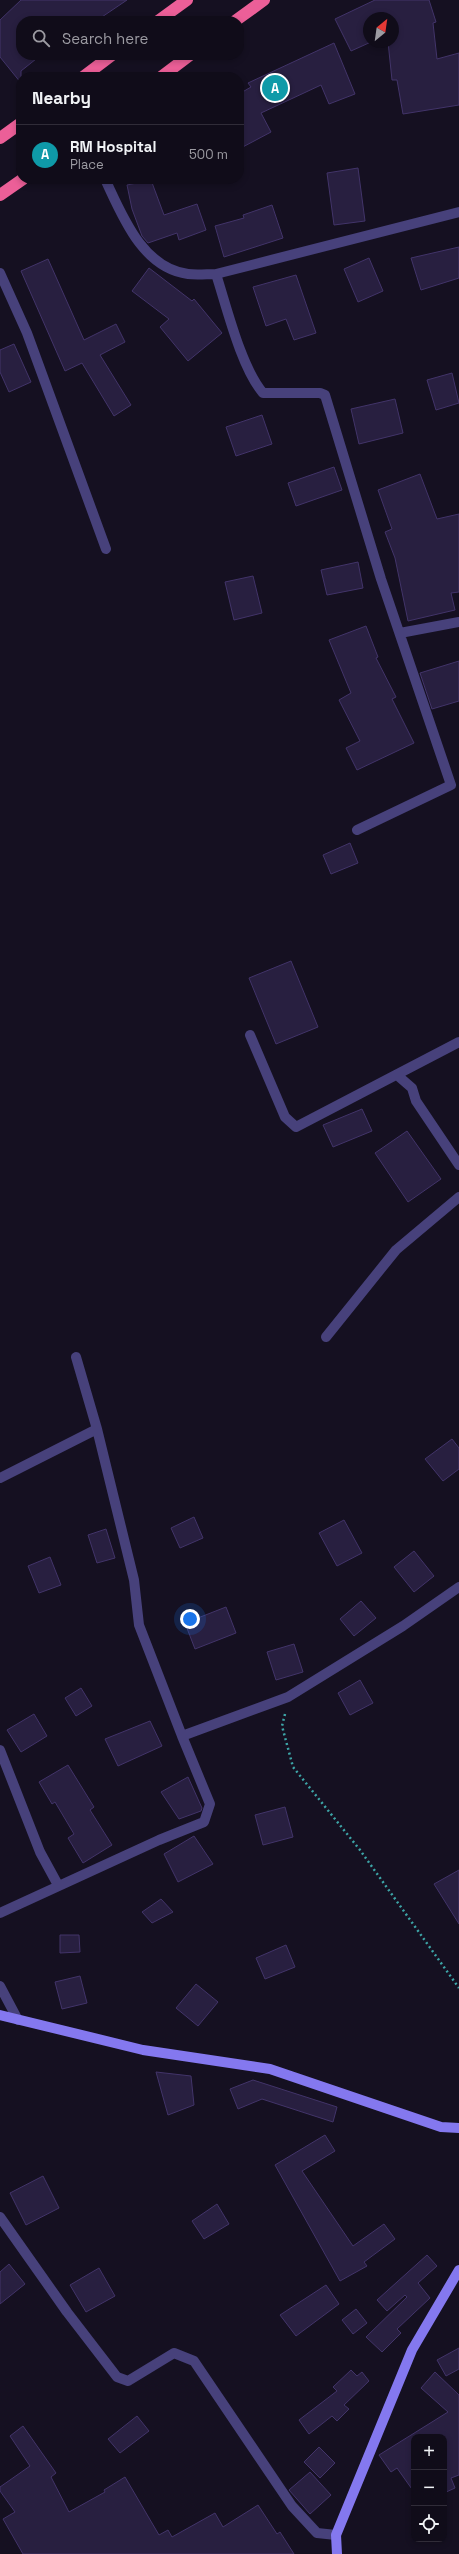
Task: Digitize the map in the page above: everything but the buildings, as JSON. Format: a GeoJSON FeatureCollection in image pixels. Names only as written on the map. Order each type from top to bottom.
{"type":"FeatureCollection","features":[{"type":"Feature","properties":{"kind":"highway"},"geometry":{"type":"LineString","coordinates":[[165,16],[187,0]]}},
{"type":"Feature","properties":{"kind":"highway"},"geometry":{"type":"LineString","coordinates":[[242,16],[264,0]]}},
{"type":"Feature","properties":{"kind":"highway"},"geometry":{"type":"LineString","coordinates":[[90,72],[105,60]]}},
{"type":"Feature","properties":{"kind":"highway"},"geometry":{"type":"LineString","coordinates":[[168,72],[183,60]]}},
{"type":"Feature","properties":{"kind":"highway"},"geometry":{"type":"LineString","coordinates":[[0,138],[16,127]]}},
{"type":"Feature","properties":{"kind":"highway"},"geometry":{"type":"LineString","coordinates":[[0,195],[16,184]]}},
{"type":"Feature","properties":{"kind":"street"},"geometry":{"type":"LineString","coordinates":[[107,184],[130,232],[145,250],[166,266],[187,274],[216,274],[459,212]]}},
{"type":"Feature","properties":{"kind":"street"},"geometry":{"type":"LineString","coordinates":[[0,273],[27,333],[106,549]]}},
{"type":"Feature","properties":{"kind":"street"},"geometry":{"type":"LineString","coordinates":[[216,274],[238,343],[257,386],[263,393],[320,393],[325,395],[400,634],[451,785],[357,830]]}},
{"type":"Feature","properties":{"kind":"street"},"geometry":{"type":"LineString","coordinates":[[400,634],[459,622]]}},
{"type":"Feature","properties":{"kind":"street"},"geometry":{"type":"LineString","coordinates":[[250,1035],[285,1117],[296,1127],[459,1042]]}},
{"type":"Feature","properties":{"kind":"street"},"geometry":{"type":"LineString","coordinates":[[397,1075],[412,1088],[416,1101],[459,1165]]}},
{"type":"Feature","properties":{"kind":"street"},"geometry":{"type":"LineString","coordinates":[[326,1337],[396,1250],[459,1197]]}},
{"type":"Feature","properties":{"kind":"street"},"geometry":{"type":"LineString","coordinates":[[0,1913],[58,1885],[204,1822],[210,1804],[139,1625],[134,1580],[97,1429],[76,1356]]}},
{"type":"Feature","properties":{"kind":"street"},"geometry":{"type":"LineString","coordinates":[[0,1478],[97,1429]]}},
{"type":"Feature","properties":{"kind":"street"},"geometry":{"type":"LineString","coordinates":[[182,1736],[288,1697],[403,1626],[459,1587]]}},
{"type":"Feature","properties":{"kind":"street"},"geometry":{"type":"LineString","coordinates":[[0,1750],[40,1852],[58,1885]]}},
{"type":"Feature","properties":{"kind":"street"},"geometry":{"type":"LineString","coordinates":[[0,1986],[18,2020]]}},
{"type":"Feature","properties":{"kind":"street"},"geometry":{"type":"LineString","coordinates":[[0,2015],[143,2050],[270,2069],[441,2127],[459,2128]]}},
{"type":"Feature","properties":{"kind":"street"},"geometry":{"type":"LineString","coordinates":[[0,2217],[67,2312],[117,2377],[128,2381],[174,2353],[194,2361],[292,2506],[317,2533],[336,2535]]}},
{"type":"Feature","properties":{"kind":"street"},"geometry":{"type":"LineString","coordinates":[[336,2554],[336,2535],[412,2350],[459,2270]]}},
{"type":"Feature","properties":{"kind":"path"},"geometry":{"type":"LineString","coordinates":[[288,1697],[282,1726],[293,1767],[360,1850],[459,1988]]}},
{"type":"Feature","properties":{"kind":"place","name":"RM Hospital"},"geometry":{"type":"Point","coordinates":[275,88]}}]}
